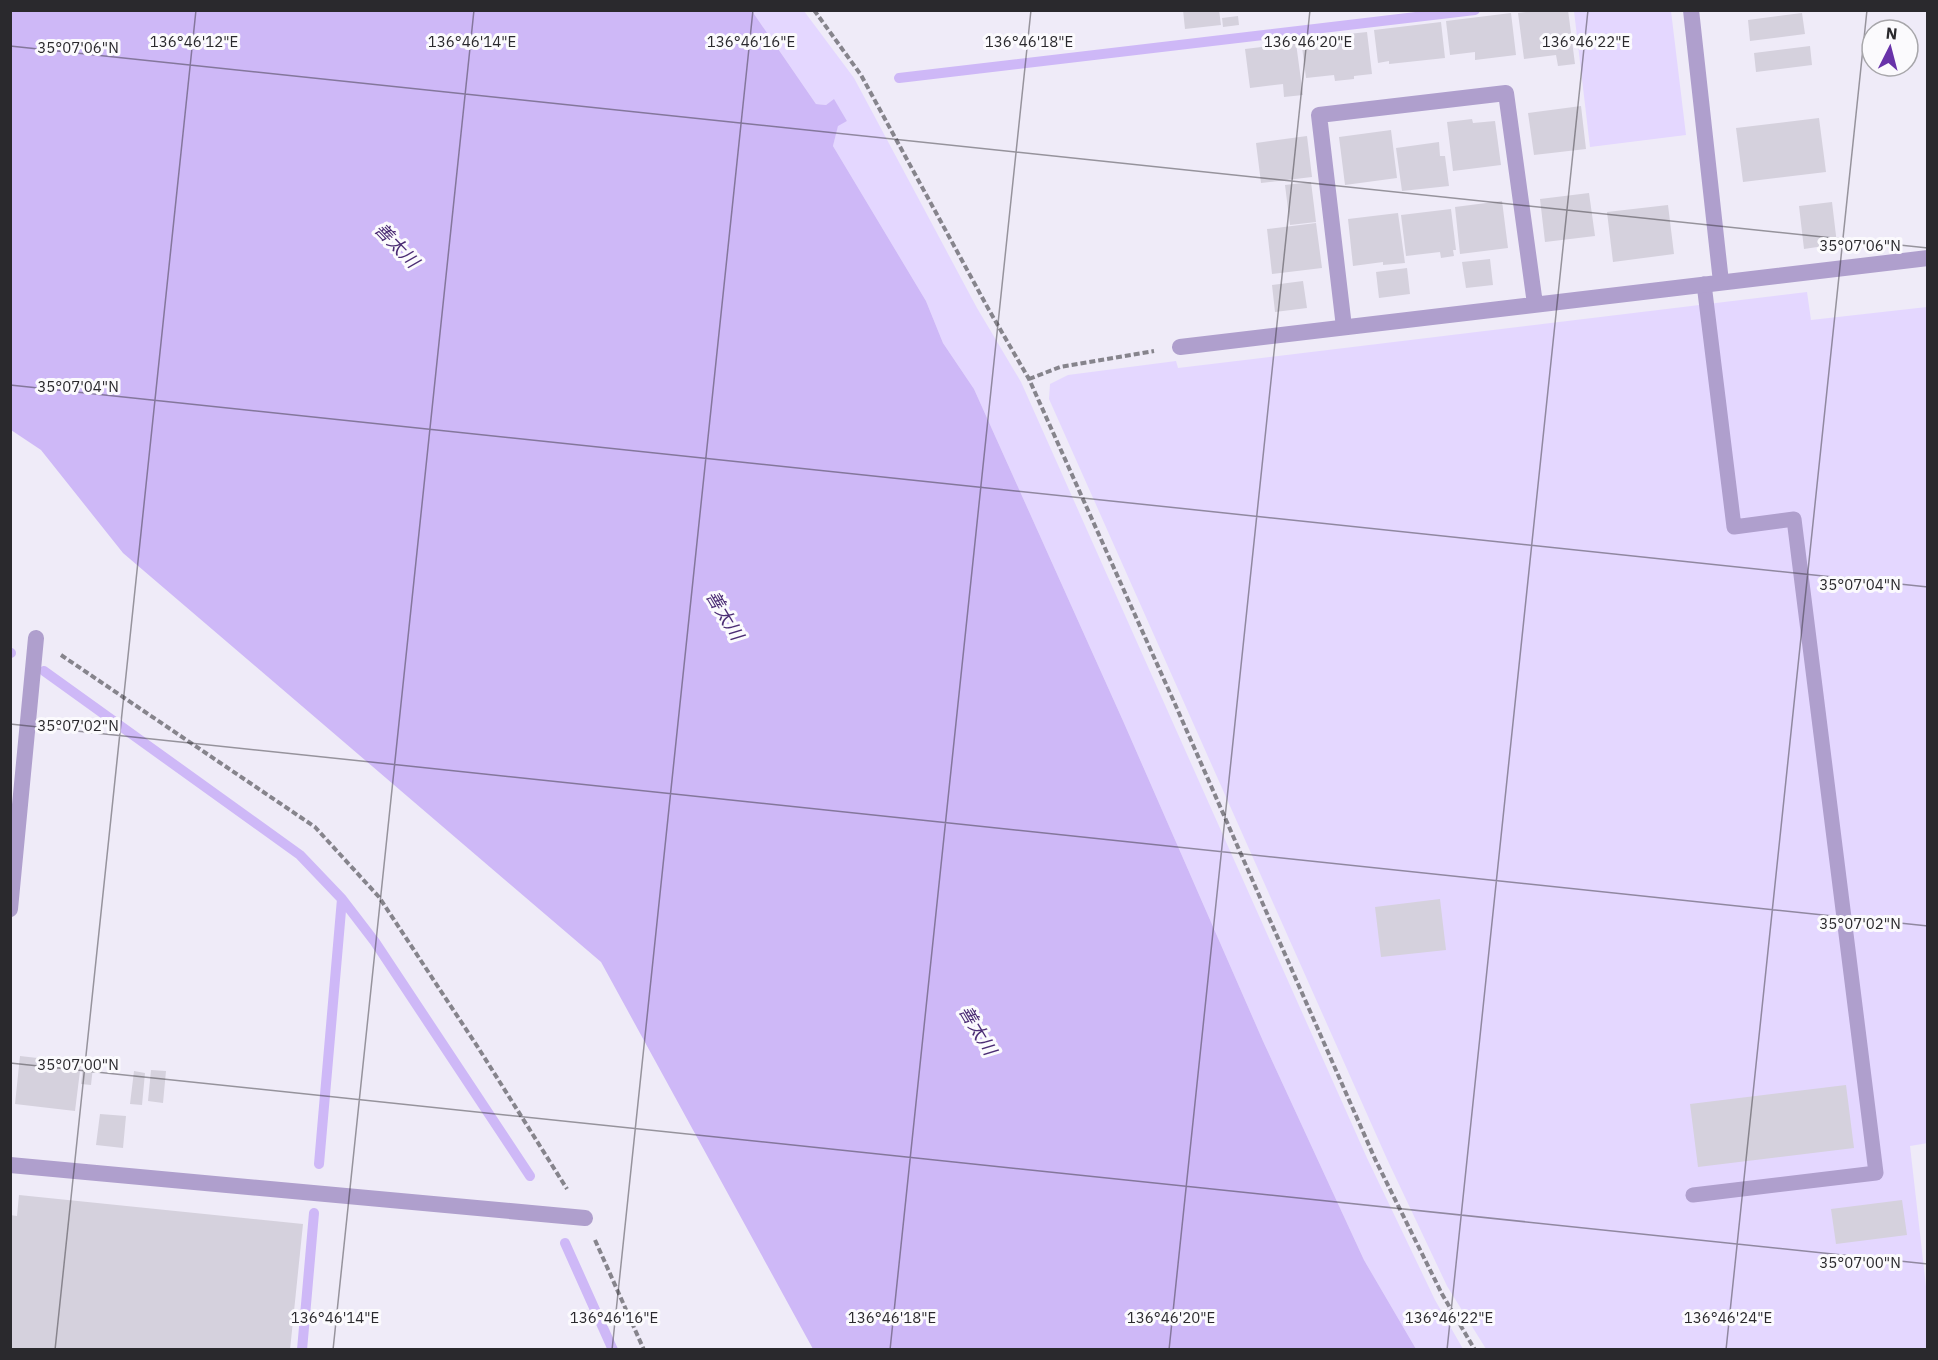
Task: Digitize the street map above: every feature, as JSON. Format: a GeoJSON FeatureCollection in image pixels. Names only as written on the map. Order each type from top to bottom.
{"type":"FeatureCollection","features":[{"type":"Feature","properties":{"kind":"street"},"geometry":{"type":"LineString","coordinates":[[1691,10],[1721,282]]}},
{"type":"Feature","properties":{"kind":"street"},"geometry":{"type":"LineString","coordinates":[[1344,327],[1318,115],[1506,93],[1535,304]]}},
{"type":"Feature","properties":{"kind":"street"},"geometry":{"type":"LineString","coordinates":[[1180,347],[1928,258]]}},
{"type":"Feature","properties":{"kind":"street"},"geometry":{"type":"LineString","coordinates":[[10,909],[36,638]]}},
{"type":"Feature","properties":{"kind":"street"},"geometry":{"type":"LineString","coordinates":[[10,1165],[585,1218]]}},
{"type":"Feature","properties":{"kind":"lane"},"geometry":{"type":"LineString","coordinates":[[1693,1195],[1876,1173],[1794,519],[1734,526],[1704,284]]}},
{"type":"Feature","properties":{"kind":"path"},"geometry":{"type":"LineString","coordinates":[[814,10],[861,75],[1029,379],[1375,1159],[1442,1294],[1475,1350]]}},
{"type":"Feature","properties":{"kind":"path"},"geometry":{"type":"LineString","coordinates":[[1029,379],[1060,367],[1180,347]]}},
{"type":"Feature","properties":{"kind":"path"},"geometry":{"type":"LineString","coordinates":[[36,638],[315,827],[379,897],[585,1218],[644,1350]]}},
{"type":"Feature","properties":{"kind":"shaded area"},"geometry":{"type":"Polygon","coordinates":[[[752,11],[804,11],[854,78],[977,308],[1021,382],[1367,1158],[1435,1300],[1463,1349],[1416,1349],[1364,1260],[1263,1041],[974,389],[943,343],[926,301],[833,146],[838,125],[847,121],[834,100],[826,105],[816,104],[752,11]]]}},
{"type":"Feature","properties":{"kind":"shaded area"},"geometry":{"type":"Polygon","coordinates":[[[1574,11],[1671,11],[1686,135],[1590,147],[1574,11]]]}},
{"type":"Feature","properties":{"kind":"shaded area"},"geometry":{"type":"Polygon","coordinates":[[[1807,292],[1811,320],[1927,307],[1928,1143],[1910,1146],[1927,1295],[1927,1349],[1486,1349],[1447,1286],[1387,1159],[1049,399],[1050,384],[1068,375],[1176,361],[1178,368],[1807,292]]]}},
{"type":"Feature","properties":{"kind":"water","name":"善太川"},"geometry":{"type":"Polygon","coordinates":[[[10,11],[752,11],[816,104],[826,105],[834,99],[847,121],[838,126],[833,146],[926,301],[943,343],[974,389],[1263,1041],[1364,1260],[1416,1349],[813,1349],[601,962],[123,553],[41,450],[11,430],[10,11]]]}},
{"type":"Feature","properties":{"kind":"building"},"geometry":{"type":"Polygon","coordinates":[[[1183,10],[1219,10],[1221,25],[1185,29],[1183,10]]]}},
{"type":"Feature","properties":{"kind":"building"},"geometry":{"type":"Polygon","coordinates":[[[1568,10],[1575,64],[1558,66],[1556,55],[1524,59],[1518,13],[1568,10]]]}},
{"type":"Feature","properties":{"kind":"building"},"geometry":{"type":"Polygon","coordinates":[[[1511,13],[1516,55],[1475,60],[1475,52],[1450,55],[1446,21],[1511,13]]]}},
{"type":"Feature","properties":{"kind":"building"},"geometry":{"type":"Polygon","coordinates":[[[1802,13],[1805,34],[1750,41],[1748,20],[1802,13]]]}},
{"type":"Feature","properties":{"kind":"building"},"geometry":{"type":"Polygon","coordinates":[[[1238,16],[1239,25],[1223,27],[1222,18],[1238,16]]]}},
{"type":"Feature","properties":{"kind":"building"},"geometry":{"type":"Polygon","coordinates":[[[1441,22],[1445,58],[1389,64],[1389,61],[1378,63],[1374,30],[1441,22]]]}},
{"type":"Feature","properties":{"kind":"building"},"geometry":{"type":"Polygon","coordinates":[[[1367,32],[1372,74],[1335,81],[1334,75],[1306,78],[1301,39],[1367,32]]]}},
{"type":"Feature","properties":{"kind":"building"},"geometry":{"type":"Polygon","coordinates":[[[1296,43],[1303,95],[1284,97],[1283,84],[1250,88],[1245,49],[1296,43]]]}},
{"type":"Feature","properties":{"kind":"building"},"geometry":{"type":"Polygon","coordinates":[[[1810,46],[1812,65],[1756,72],[1754,53],[1810,46]]]}},
{"type":"Feature","properties":{"kind":"building"},"geometry":{"type":"Polygon","coordinates":[[[1581,106],[1586,149],[1534,155],[1528,113],[1581,106]]]}},
{"type":"Feature","properties":{"kind":"building"},"geometry":{"type":"Polygon","coordinates":[[[1819,118],[1826,172],[1743,182],[1736,128],[1819,118]]]}},
{"type":"Feature","properties":{"kind":"building"},"geometry":{"type":"Polygon","coordinates":[[[1472,119],[1473,123],[1495,121],[1501,165],[1453,171],[1447,122],[1472,119]]]}},
{"type":"Feature","properties":{"kind":"building"},"geometry":{"type":"Polygon","coordinates":[[[1391,130],[1397,178],[1345,185],[1339,137],[1391,130]]]}},
{"type":"Feature","properties":{"kind":"building"},"geometry":{"type":"Polygon","coordinates":[[[1307,136],[1312,177],[1261,183],[1256,143],[1307,136]]]}},
{"type":"Feature","properties":{"kind":"building"},"geometry":{"type":"Polygon","coordinates":[[[1439,142],[1440,156],[1445,156],[1449,186],[1402,191],[1396,148],[1439,142]]]}},
{"type":"Feature","properties":{"kind":"building"},"geometry":{"type":"Polygon","coordinates":[[[1311,182],[1316,222],[1290,225],[1285,185],[1311,182]]]}},
{"type":"Feature","properties":{"kind":"building"},"geometry":{"type":"Polygon","coordinates":[[[1589,193],[1595,236],[1545,242],[1540,199],[1589,193]]]}},
{"type":"Feature","properties":{"kind":"building"},"geometry":{"type":"Polygon","coordinates":[[[1502,201],[1508,248],[1460,254],[1455,207],[1502,201]]]}},
{"type":"Feature","properties":{"kind":"building"},"geometry":{"type":"Polygon","coordinates":[[[1832,202],[1837,244],[1804,249],[1799,206],[1832,202]]]}},
{"type":"Feature","properties":{"kind":"building"},"geometry":{"type":"Polygon","coordinates":[[[1668,205],[1674,254],[1613,262],[1607,212],[1668,205]]]}},
{"type":"Feature","properties":{"kind":"building"},"geometry":{"type":"Polygon","coordinates":[[[1451,209],[1456,250],[1453,250],[1454,256],[1441,258],[1440,252],[1406,256],[1401,215],[1451,209]]]}},
{"type":"Feature","properties":{"kind":"building"},"geometry":{"type":"Polygon","coordinates":[[[1398,213],[1405,263],[1383,265],[1383,262],[1353,266],[1348,219],[1398,213]]]}},
{"type":"Feature","properties":{"kind":"building"},"geometry":{"type":"Polygon","coordinates":[[[1316,223],[1322,268],[1272,274],[1267,229],[1316,223]]]}},
{"type":"Feature","properties":{"kind":"building"},"geometry":{"type":"Polygon","coordinates":[[[1490,259],[1493,285],[1466,288],[1462,262],[1490,259]]]}},
{"type":"Feature","properties":{"kind":"building"},"geometry":{"type":"Polygon","coordinates":[[[1407,268],[1410,294],[1379,298],[1376,272],[1407,268]]]}},
{"type":"Feature","properties":{"kind":"building"},"geometry":{"type":"Polygon","coordinates":[[[1303,281],[1307,308],[1275,312],[1272,285],[1303,281]]]}},
{"type":"Feature","properties":{"kind":"building"},"geometry":{"type":"Polygon","coordinates":[[[1440,899],[1446,950],[1381,957],[1375,907],[1440,899]]]}},
{"type":"Feature","properties":{"kind":"building"},"geometry":{"type":"Polygon","coordinates":[[[20,1056],[81,1063],[75,1111],[15,1104],[20,1056]]]}},
{"type":"Feature","properties":{"kind":"building"},"geometry":{"type":"Polygon","coordinates":[[[83,1066],[93,1067],[91,1085],[81,1084],[83,1066]]]}},
{"type":"Feature","properties":{"kind":"building"},"geometry":{"type":"Polygon","coordinates":[[[151,1070],[166,1071],[163,1103],[148,1101],[151,1070]]]}},
{"type":"Feature","properties":{"kind":"building"},"geometry":{"type":"Polygon","coordinates":[[[134,1071],[145,1073],[142,1105],[130,1104],[134,1071]]]}},
{"type":"Feature","properties":{"kind":"building"},"geometry":{"type":"Polygon","coordinates":[[[1846,1085],[1854,1148],[1698,1167],[1690,1104],[1846,1085]]]}},
{"type":"Feature","properties":{"kind":"building"},"geometry":{"type":"Polygon","coordinates":[[[100,1114],[126,1116],[123,1148],[96,1145],[100,1114]]]}},
{"type":"Feature","properties":{"kind":"building"},"geometry":{"type":"Polygon","coordinates":[[[19,1195],[303,1224],[290,1350],[10,1350],[10,1215],[17,1216],[19,1195]]]}},
{"type":"Feature","properties":{"kind":"building"},"geometry":{"type":"Polygon","coordinates":[[[1902,1200],[1907,1235],[1836,1244],[1831,1209],[1902,1200]]]}},
{"type":"Feature","properties":{"kind":"waterway"},"geometry":{"type":"LineString","coordinates":[[899,78],[1475,10]]}},
{"type":"Feature","properties":{"kind":"waterway"},"geometry":{"type":"LineString","coordinates":[[44,671],[300,855],[342,899],[375,942],[530,1176]]}},
{"type":"Feature","properties":{"kind":"waterway"},"geometry":{"type":"LineString","coordinates":[[319,1164],[342,899]]}},
{"type":"Feature","properties":{"kind":"waterway"},"geometry":{"type":"LineString","coordinates":[[302,1350],[314,1213]]}},
{"type":"Feature","properties":{"kind":"waterway"},"geometry":{"type":"LineString","coordinates":[[565,1243],[613,1350]]}}]}
